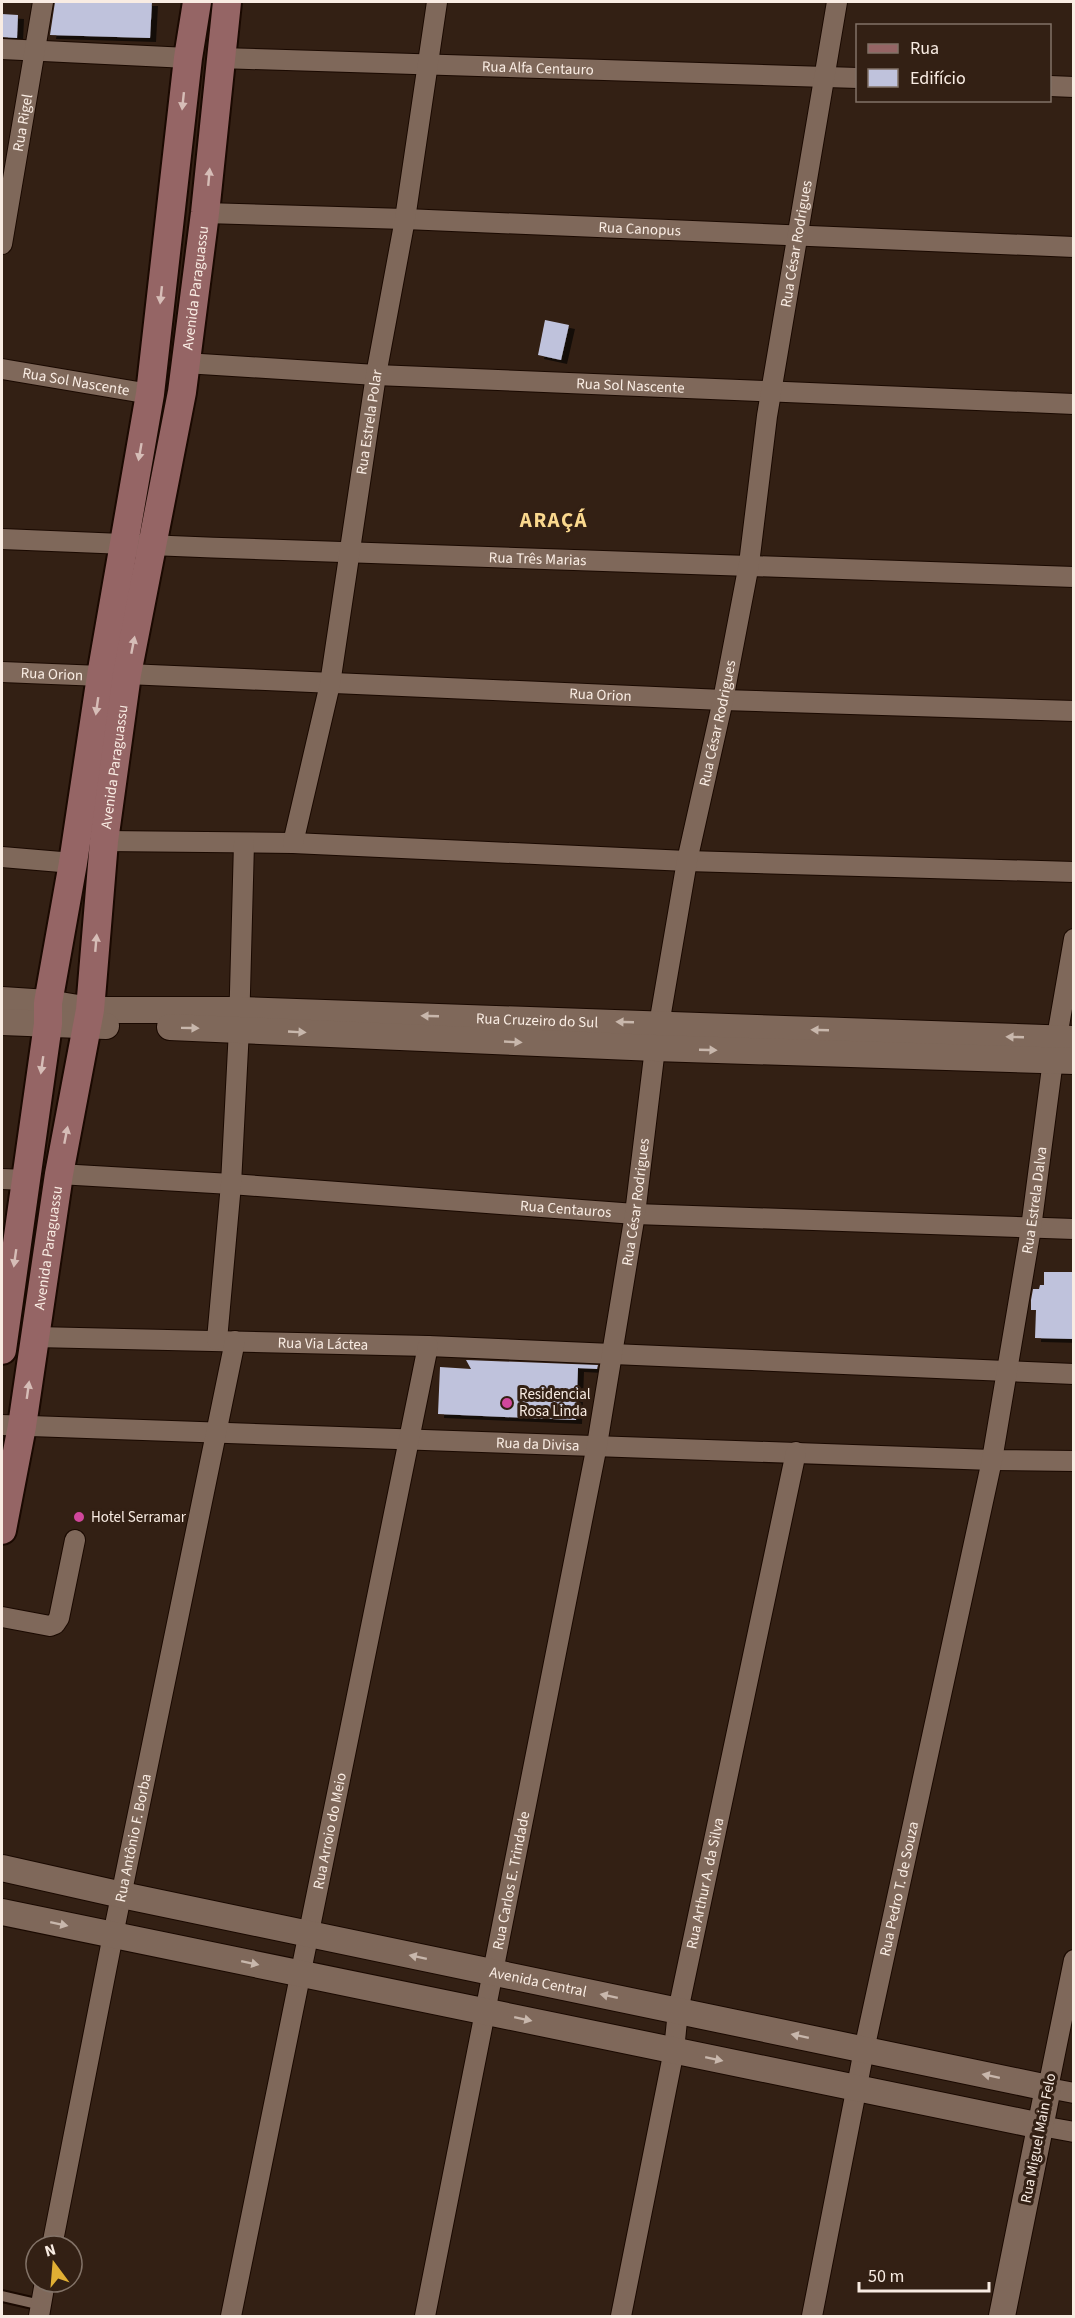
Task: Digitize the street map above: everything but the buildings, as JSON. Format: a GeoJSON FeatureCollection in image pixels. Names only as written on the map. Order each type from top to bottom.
{"type":"FeatureCollection","features":[{"type":"Feature","properties":{"kind":"main road","name":"Avenida Paraguassu"},"geometry":{"type":"LineString","coordinates":[[2,1530],[12,1426],[35,1336],[59,1174],[89,1018],[104,841],[124,545],[150,394],[188,58],[197,2]]}},
{"type":"Feature","properties":{"kind":"main road","name":"Avenida Paraguassu"},"geometry":{"type":"LineString","coordinates":[[2,1339],[14,1179],[48,1013],[73,863],[114,675],[153,546],[182,392],[205,213],[227,2]]}},
{"type":"Feature","properties":{"kind":"street","name":"Rua Rigel"},"geometry":{"type":"LineString","coordinates":[[2,244],[4,210],[43,2]]}},
{"type":"Feature","properties":{"kind":"street","name":"Rua Estrela Polar"},"geometry":{"type":"LineString","coordinates":[[293,843],[330,684],[348,552],[376,375],[405,219],[437,2]]}},
{"type":"Feature","properties":{"kind":"street","name":"Rua César Rodrigues"},"geometry":{"type":"LineString","coordinates":[[597,1445],[634,1214],[658,1036],[687,861],[723,700],[749,564],[772,393],[837,2]]}},
{"type":"Feature","properties":{"kind":"street"},"geometry":{"type":"LineString","coordinates":[[2,49],[188,58]]}},
{"type":"Feature","properties":{"kind":"street","name":"Rua Alfa Centauro"},"geometry":{"type":"LineString","coordinates":[[220,58],[856,78]]}},
{"type":"Feature","properties":{"kind":"street"},"geometry":{"type":"LineString","coordinates":[[1051,86],[1074,87]]}},
{"type":"Feature","properties":{"kind":"street","name":"Rua Canopus"},"geometry":{"type":"LineString","coordinates":[[205,213],[405,219],[1074,247]]}},
{"type":"Feature","properties":{"kind":"street","name":"Rua Sol Nascente"},"geometry":{"type":"LineString","coordinates":[[185,363],[376,375],[1074,404]]}},
{"type":"Feature","properties":{"kind":"street","name":"Rua Sol Nascente"},"geometry":{"type":"LineString","coordinates":[[2,369],[150,394]]}},
{"type":"Feature","properties":{"kind":"street","name":"Rua Três Marias"},"geometry":{"type":"LineString","coordinates":[[2,539],[1074,577]]}},
{"type":"Feature","properties":{"kind":"street","name":"Rua Orion"},"geometry":{"type":"LineString","coordinates":[[2,672],[1074,711]]}},
{"type":"Feature","properties":{"kind":"street"},"geometry":{"type":"LineString","coordinates":[[104,841],[293,843],[687,861],[1074,872]]}},
{"type":"Feature","properties":{"kind":"street","name":"Rua Antônio F. Borba"},"geometry":{"type":"LineString","coordinates":[[54,2234],[113,1935],[217,1432],[226,1340],[244,843]]}},
{"type":"Feature","properties":{"kind":"street"},"geometry":{"type":"LineString","coordinates":[[2,857],[73,863]]}},
{"type":"Feature","properties":{"kind":"street","name":"Rua Estrela Dalva"},"geometry":{"type":"LineString","coordinates":[[992,1460],[1064,1050],[1074,939]]}},
{"type":"Feature","properties":{"kind":"street","name":"Rua Cruzeiro do Sul"},"geometry":{"type":"LineString","coordinates":[[2,1000],[48,1013],[89,1018],[239,1020],[1064,1050]]}},
{"type":"Feature","properties":{"kind":"street","name":"Rua Cruzeiro do Sul"},"geometry":{"type":"LineString","coordinates":[[2,1022],[48,1013]]}},
{"type":"Feature","properties":{"kind":"street","name":"Rua Centauros"},"geometry":{"type":"LineString","coordinates":[[59,1174],[231,1184],[634,1214],[1074,1229]]}},
{"type":"Feature","properties":{"kind":"street","name":"Rua Via Láctea"},"geometry":{"type":"LineString","coordinates":[[35,1336],[428,1346],[1074,1374]]}},
{"type":"Feature","properties":{"kind":"street","name":"Rua Arroio do Meio"},"geometry":{"type":"LineString","coordinates":[[231,2316],[428,1346]]}},
{"type":"Feature","properties":{"kind":"street","name":"Rua da Divisa"},"geometry":{"type":"LineString","coordinates":[[12,1426],[1074,1461]]}},
{"type":"Feature","properties":{"kind":"street","name":"Rua Carlos E. Trindade"},"geometry":{"type":"LineString","coordinates":[[425,2316],[597,1445]]}},
{"type":"Feature","properties":{"kind":"street","name":"Rua Arthur A. da Silva"},"geometry":{"type":"LineString","coordinates":[[621,2316],[674,2050],[678,2011],[796,1452]]}},
{"type":"Feature","properties":{"kind":"street","name":"Rua Pedro T. de Souza"},"geometry":{"type":"LineString","coordinates":[[812,2316],[856,2088],[992,1460]]}},
{"type":"Feature","properties":{"kind":"street"},"geometry":{"type":"LineString","coordinates":[[2,1617],[50,1626],[55,1624],[59,1618],[75,1540]]}},
{"type":"Feature","properties":{"kind":"street","name":"Avenida Central"},"geometry":{"type":"LineString","coordinates":[[2,1868],[1074,2093]]}},
{"type":"Feature","properties":{"kind":"street"},"geometry":{"type":"LineString","coordinates":[[2,1912],[1074,2133]]}},
{"type":"Feature","properties":{"kind":"street","name":"Rua Miguel Main Felo"},"geometry":{"type":"LineString","coordinates":[[1002,2316],[1074,1960]]}},
{"type":"Feature","properties":{"kind":"street"},"geometry":{"type":"LineString","coordinates":[[40,2311],[43,2294]]}},
{"type":"Feature","properties":{"kind":"lane"},"geometry":{"type":"LineString","coordinates":[[2,2296],[40,2311]]}},
{"type":"Feature","properties":{"kind":"place","name":"Residencial Rosa Linda"},"geometry":{"type":"Point","coordinates":[507,1403]}},
{"type":"Feature","properties":{"kind":"place","name":"Hotel Serramar"},"geometry":{"type":"Point","coordinates":[79,1517]}},
{"type":"Feature","properties":{"kind":"district","name":"ARAÇÁ"},"geometry":{"type":"Point","coordinates":[554,520]}}]}
